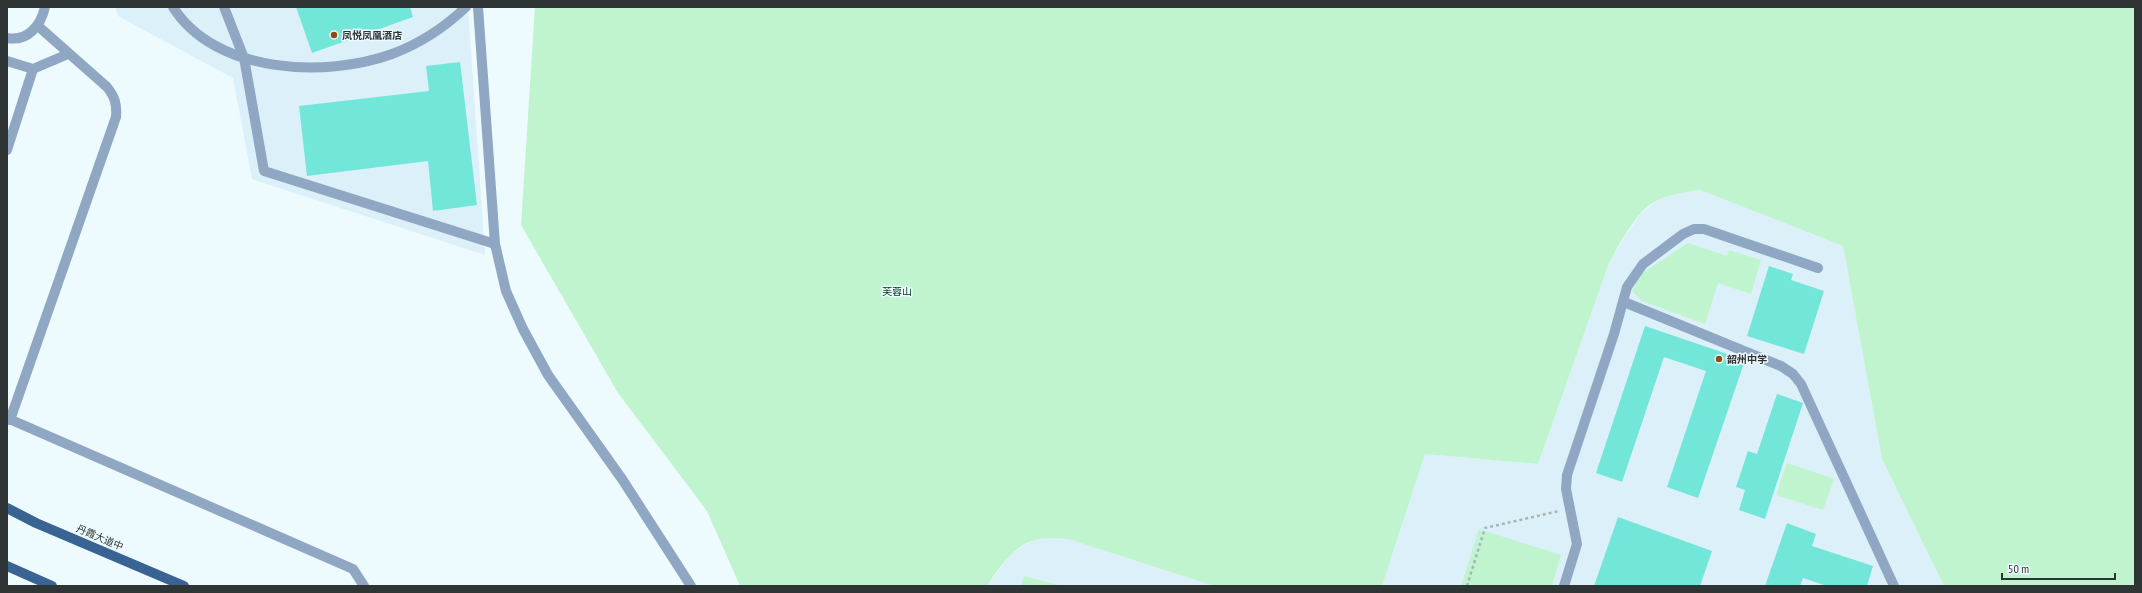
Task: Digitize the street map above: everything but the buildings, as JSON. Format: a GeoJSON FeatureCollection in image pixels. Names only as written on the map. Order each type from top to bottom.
{"type":"FeatureCollection","features":[{"type":"Feature","properties":{"kind":"main road","name":"丹霞大道中"},"geometry":{"type":"LineString","coordinates":[[7,508],[36,523],[184,586]]}},
{"type":"Feature","properties":{"kind":"main road"},"geometry":{"type":"LineString","coordinates":[[7,566],[52,586]]}},
{"type":"Feature","properties":{"kind":"street"},"geometry":{"type":"LineString","coordinates":[[7,38],[20,38],[30,34],[38,26],[43,17],[45,7]]}},
{"type":"Feature","properties":{"kind":"street"},"geometry":{"type":"LineString","coordinates":[[173,7],[184,21],[211,44],[244,58],[300,67],[342,67],[392,54],[420,41],[453,19],[466,7]]}},
{"type":"Feature","properties":{"kind":"street"},"geometry":{"type":"LineString","coordinates":[[224,7],[244,58],[264,171],[495,244]]}},
{"type":"Feature","properties":{"kind":"street"},"geometry":{"type":"LineString","coordinates":[[478,7],[495,244],[506,291],[523,329],[548,375],[622,479],[692,586]]}},
{"type":"Feature","properties":{"kind":"street"},"geometry":{"type":"LineString","coordinates":[[38,26],[107,87],[114,96],[117,104],[116,117],[9,419],[353,569],[364,586]]}},
{"type":"Feature","properties":{"kind":"street"},"geometry":{"type":"LineString","coordinates":[[7,61],[33,69],[68,54]]}},
{"type":"Feature","properties":{"kind":"street"},"geometry":{"type":"LineString","coordinates":[[7,150],[33,69]]}},
{"type":"Feature","properties":{"kind":"street"},"geometry":{"type":"LineString","coordinates":[[1564,586],[1577,544],[1566,489],[1567,475],[1624,302],[1627,287],[1643,264],[1683,234],[1694,229],[1704,229],[1818,268]]}},
{"type":"Feature","properties":{"kind":"street"},"geometry":{"type":"LineString","coordinates":[[1624,302],[1781,366],[1793,374],[1801,384],[1894,586]]}},
{"type":"Feature","properties":{"kind":"path"},"geometry":{"type":"LineString","coordinates":[[1467,586],[1485,528],[1570,509]]}},
{"type":"Feature","properties":{"kind":"shaded area"},"geometry":{"type":"Polygon","coordinates":[[[115,7],[468,7],[485,255],[252,179],[233,78],[118,16],[115,7]]]}},
{"type":"Feature","properties":{"kind":"shaded area","name":"韶州中学"},"geometry":{"type":"Polygon","coordinates":[[[1700,190],[1843,246],[1882,459],[1944,586],[1382,586],[1425,454],[1538,464],[1609,263],[1639,216],[1656,201],[1678,193],[1700,190]]]}},
{"type":"Feature","properties":{"kind":"shaded area"},"geometry":{"type":"Polygon","coordinates":[[[1055,537],[1071,540],[1214,586],[987,586],[1011,554],[1024,545],[1037,539],[1055,537]]]}},
{"type":"Feature","properties":{"kind":"green space","name":"芙蓉山"},"geometry":{"type":"Polygon","coordinates":[[[535,7],[2135,7],[2135,586],[1944,586],[1882,459],[1843,246],[1700,190],[1668,196],[1658,200],[1643,211],[1624,237],[1609,263],[1538,464],[1425,454],[1382,586],[1214,586],[1071,540],[1055,538],[1042,539],[1021,546],[1004,562],[987,586],[740,586],[707,511],[618,393],[521,225],[535,7]]]}},
{"type":"Feature","properties":{"kind":"green space"},"geometry":{"type":"Polygon","coordinates":[[[1688,243],[1727,256],[1729,250],[1761,260],[1751,294],[1718,283],[1705,324],[1642,301],[1632,291],[1641,274],[1688,243]]]}},
{"type":"Feature","properties":{"kind":"green space"},"geometry":{"type":"Polygon","coordinates":[[[1787,463],[1834,479],[1823,510],[1776,495],[1787,463]]]}},
{"type":"Feature","properties":{"kind":"green space"},"geometry":{"type":"Polygon","coordinates":[[[1479,529],[1561,555],[1552,586],[1461,586],[1479,529]]]}},
{"type":"Feature","properties":{"kind":"green space"},"geometry":{"type":"Polygon","coordinates":[[[1024,576],[1061,586],[1021,586],[1024,576]]]}},
{"type":"Feature","properties":{"kind":"place","name":"凤悦凤凰酒店"},"geometry":{"type":"Point","coordinates":[334,35]}},
{"type":"Feature","properties":{"kind":"place","name":"韶州中学"},"geometry":{"type":"Point","coordinates":[1719,359]}}]}
